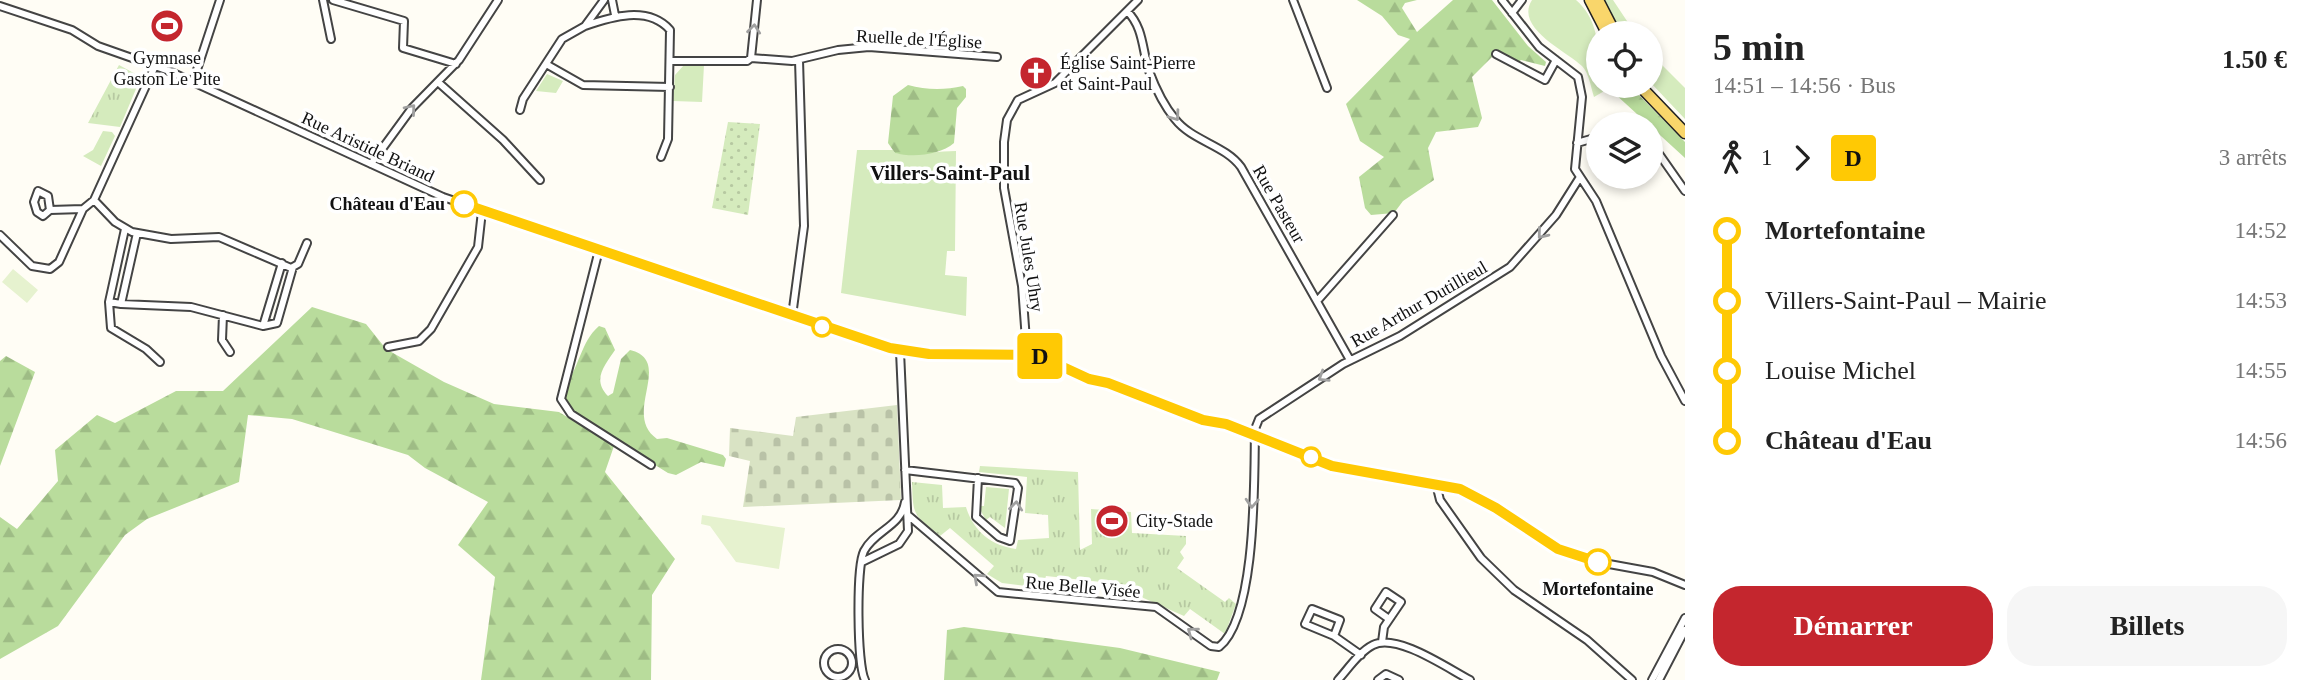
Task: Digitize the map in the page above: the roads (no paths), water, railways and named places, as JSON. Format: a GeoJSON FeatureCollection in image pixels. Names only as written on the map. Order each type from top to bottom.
{"type":"FeatureCollection","features":[{"type":"Feature","properties":{"kind":"main road"},"geometry":{"type":"LineString","coordinates":[[1590,0],[1601,21]]}},
{"type":"Feature","properties":{"kind":"main road"},"geometry":{"type":"LineString","coordinates":[[1598,0],[1609,21]]}},
{"type":"Feature","properties":{"kind":"main road"},"geometry":{"type":"LineString","coordinates":[[1651,98],[1685,134]]}},
{"type":"Feature","properties":{"kind":"main road"},"geometry":{"type":"LineString","coordinates":[[1659,98],[1685,125]]}},
{"type":"Feature","properties":{"kind":"street"},"geometry":{"type":"LineString","coordinates":[[193,82],[220,0]]}},
{"type":"Feature","properties":{"kind":"street"},"geometry":{"type":"LineString","coordinates":[[323,0],[331,39]]}},
{"type":"Feature","properties":{"kind":"street"},"geometry":{"type":"LineString","coordinates":[[333,0],[404,21],[403,48],[456,64]]}},
{"type":"Feature","properties":{"kind":"street"},"geometry":{"type":"LineString","coordinates":[[371,164],[412,108],[456,64],[498,0]]}},
{"type":"Feature","properties":{"kind":"street"},"geometry":{"type":"LineString","coordinates":[[584,26],[604,0]]}},
{"type":"Feature","properties":{"kind":"street"},"geometry":{"type":"LineString","coordinates":[[612,0],[615,15]]}},
{"type":"Feature","properties":{"kind":"street"},"geometry":{"type":"LineString","coordinates":[[751,58],[757,0]]}},
{"type":"Feature","properties":{"kind":"street","name":"Rue Jules Uhry"},"geometry":{"type":"LineString","coordinates":[[1027,354],[1022,286],[1004,188],[1003,142],[1007,120],[1018,100],[1055,83],[1138,0]]}},
{"type":"Feature","properties":{"kind":"street"},"geometry":{"type":"LineString","coordinates":[[1293,0],[1326,88]]}},
{"type":"Feature","properties":{"kind":"street"},"geometry":{"type":"LineString","coordinates":[[1512,13],[1522,0]]}},
{"type":"Feature","properties":{"kind":"street"},"geometry":{"type":"LineString","coordinates":[[1507,2],[1512,13],[1539,47],[1576,74],[1581,90],[1574,166],[1597,201],[1661,356],[1685,401]]}},
{"type":"Feature","properties":{"kind":"street","name":"Rue Aristide Briand"},"geometry":{"type":"LineString","coordinates":[[0,6],[72,30],[98,46],[155,65],[371,164],[482,211],[900,351],[934,354],[1027,354],[1203,420],[1221,422],[1332,466],[1436,484],[1477,497],[1572,555],[1653,572],[1685,585]]}},
{"type":"Feature","properties":{"kind":"street","name":"Rue Pasteur"},"geometry":{"type":"LineString","coordinates":[[1127,11],[1142,36],[1151,75],[1173,117],[1185,128],[1239,163],[1350,360]]}},
{"type":"Feature","properties":{"kind":"street"},"geometry":{"type":"LineString","coordinates":[[520,110],[523,99],[565,35],[615,15],[635,15],[666,26],[672,36],[668,139],[661,157]]}},
{"type":"Feature","properties":{"kind":"street","name":"Ruelle de l'Église"},"geometry":{"type":"LineString","coordinates":[[671,61],[747,61],[751,58],[799,60],[869,47],[997,57]]}},
{"type":"Feature","properties":{"kind":"street"},"geometry":{"type":"LineString","coordinates":[[1496,54],[1546,78],[1556,60]]}},
{"type":"Feature","properties":{"kind":"street"},"geometry":{"type":"LineString","coordinates":[[792,316],[804,226],[799,60]]}},
{"type":"Feature","properties":{"kind":"street"},"geometry":{"type":"LineString","coordinates":[[546,64],[583,85],[670,87]]}},
{"type":"Feature","properties":{"kind":"street"},"geometry":{"type":"LineString","coordinates":[[0,235],[32,266],[47,270],[59,262],[83,209],[94,200],[155,65]]}},
{"type":"Feature","properties":{"kind":"street"},"geometry":{"type":"LineString","coordinates":[[439,83],[503,140],[540,180]]}},
{"type":"Feature","properties":{"kind":"street"},"geometry":{"type":"LineString","coordinates":[[1577,143],[1586,140]]}},
{"type":"Feature","properties":{"kind":"street"},"geometry":{"type":"LineString","coordinates":[[1663,160],[1685,191]]}},
{"type":"Feature","properties":{"kind":"street","name":"Rue Arthur Dutillieul"},"geometry":{"type":"LineString","coordinates":[[1255,435],[1262,416],[1350,360],[1400,336],[1515,263],[1556,215],[1580,177]]}},
{"type":"Feature","properties":{"kind":"street"},"geometry":{"type":"LineString","coordinates":[[94,200],[125,229],[172,239],[219,237],[293,267]]}},
{"type":"Feature","properties":{"kind":"street"},"geometry":{"type":"LineString","coordinates":[[50,210],[83,209]]}},
{"type":"Feature","properties":{"kind":"street"},"geometry":{"type":"LineString","coordinates":[[388,347],[419,341],[431,329],[478,247],[482,211]]}},
{"type":"Feature","properties":{"kind":"street"},"geometry":{"type":"LineString","coordinates":[[1318,300],[1393,215]]}},
{"type":"Feature","properties":{"kind":"street"},"geometry":{"type":"LineString","coordinates":[[125,229],[109,302],[111,328],[149,351],[160,362]]}},
{"type":"Feature","properties":{"kind":"street"},"geometry":{"type":"LineString","coordinates":[[121,304],[137,233]]}},
{"type":"Feature","properties":{"kind":"street"},"geometry":{"type":"LineString","coordinates":[[109,302],[180,305],[263,326],[277,323],[293,267],[298,264],[307,243]]}},
{"type":"Feature","properties":{"kind":"street"},"geometry":{"type":"LineString","coordinates":[[599,250],[561,400],[571,414],[651,465]]}},
{"type":"Feature","properties":{"kind":"street"},"geometry":{"type":"LineString","coordinates":[[263,326],[282,263]]}},
{"type":"Feature","properties":{"kind":"street"},"geometry":{"type":"LineString","coordinates":[[223,315],[222,340],[230,352]]}},
{"type":"Feature","properties":{"kind":"street"},"geometry":{"type":"LineString","coordinates":[[862,562],[906,538],[909,516],[900,351]]}},
{"type":"Feature","properties":{"kind":"street","name":"Rue Belle Visée"},"geometry":{"type":"LineString","coordinates":[[909,516],[998,592],[1156,607],[1216,648],[1227,638],[1247,590],[1255,435]]}},
{"type":"Feature","properties":{"kind":"street"},"geometry":{"type":"LineString","coordinates":[[905,470],[978,478],[1017,485],[1010,541],[1002,539],[976,517],[978,478]]}},
{"type":"Feature","properties":{"kind":"street"},"geometry":{"type":"LineString","coordinates":[[1436,484],[1440,500],[1480,558],[1514,590],[1587,640],[1632,680]]}},
{"type":"Feature","properties":{"kind":"street"},"geometry":{"type":"LineString","coordinates":[[865,680],[856,665],[849,654],[840,649],[830,652],[824,661],[827,671],[836,677],[846,674],[856,665],[864,552],[873,540],[899,519],[906,493]]}},
{"type":"Feature","properties":{"kind":"street"},"geometry":{"type":"LineString","coordinates":[[873,540],[889,548]]}},
{"type":"Feature","properties":{"kind":"street"},"geometry":{"type":"LineString","coordinates":[[1334,636],[1340,620],[1312,609],[1308,612],[1305,624],[1334,636],[1361,655]]}},
{"type":"Feature","properties":{"kind":"street"},"geometry":{"type":"LineString","coordinates":[[1652,680],[1685,618]]}},
{"type":"Feature","properties":{"kind":"street"},"geometry":{"type":"LineString","coordinates":[[1382,642],[1389,619]]}},
{"type":"Feature","properties":{"kind":"street"},"geometry":{"type":"LineString","coordinates":[[1659,680],[1685,630]]}},
{"type":"Feature","properties":{"kind":"street"},"geometry":{"type":"LineString","coordinates":[[1338,680],[1361,655],[1382,642],[1397,643],[1470,680]]}},
{"type":"Feature","properties":{"kind":"street"},"geometry":{"type":"LineString","coordinates":[[1449,680],[1453,671]]}},
{"type":"Feature","properties":{"kind":"street"},"geometry":{"type":"LineString","coordinates":[[1378,680],[1387,674],[1399,680]]}},
{"type":"Feature","properties":{"kind":"place","name":"Gymnase Gaston Le Pite"},"geometry":{"type":"Point","coordinates":[167,26]}},
{"type":"Feature","properties":{"kind":"place","name":"Église Saint-Pierre et Saint-Paul"},"geometry":{"type":"Point","coordinates":[1036,73]}},
{"type":"Feature","properties":{"kind":"place","name":"Château d'Eau"},"geometry":{"type":"Point","coordinates":[464,204]}},
{"type":"Feature","properties":{"kind":"place","name":"City-Stade"},"geometry":{"type":"Point","coordinates":[1112,521]}},
{"type":"Feature","properties":{"kind":"place","name":"Mortefontaine"},"geometry":{"type":"Point","coordinates":[1598,562]}},
{"type":"Feature","properties":{"kind":"district","name":"Villers-Saint-Paul"},"geometry":{"type":"Point","coordinates":[950,173]}}]}
